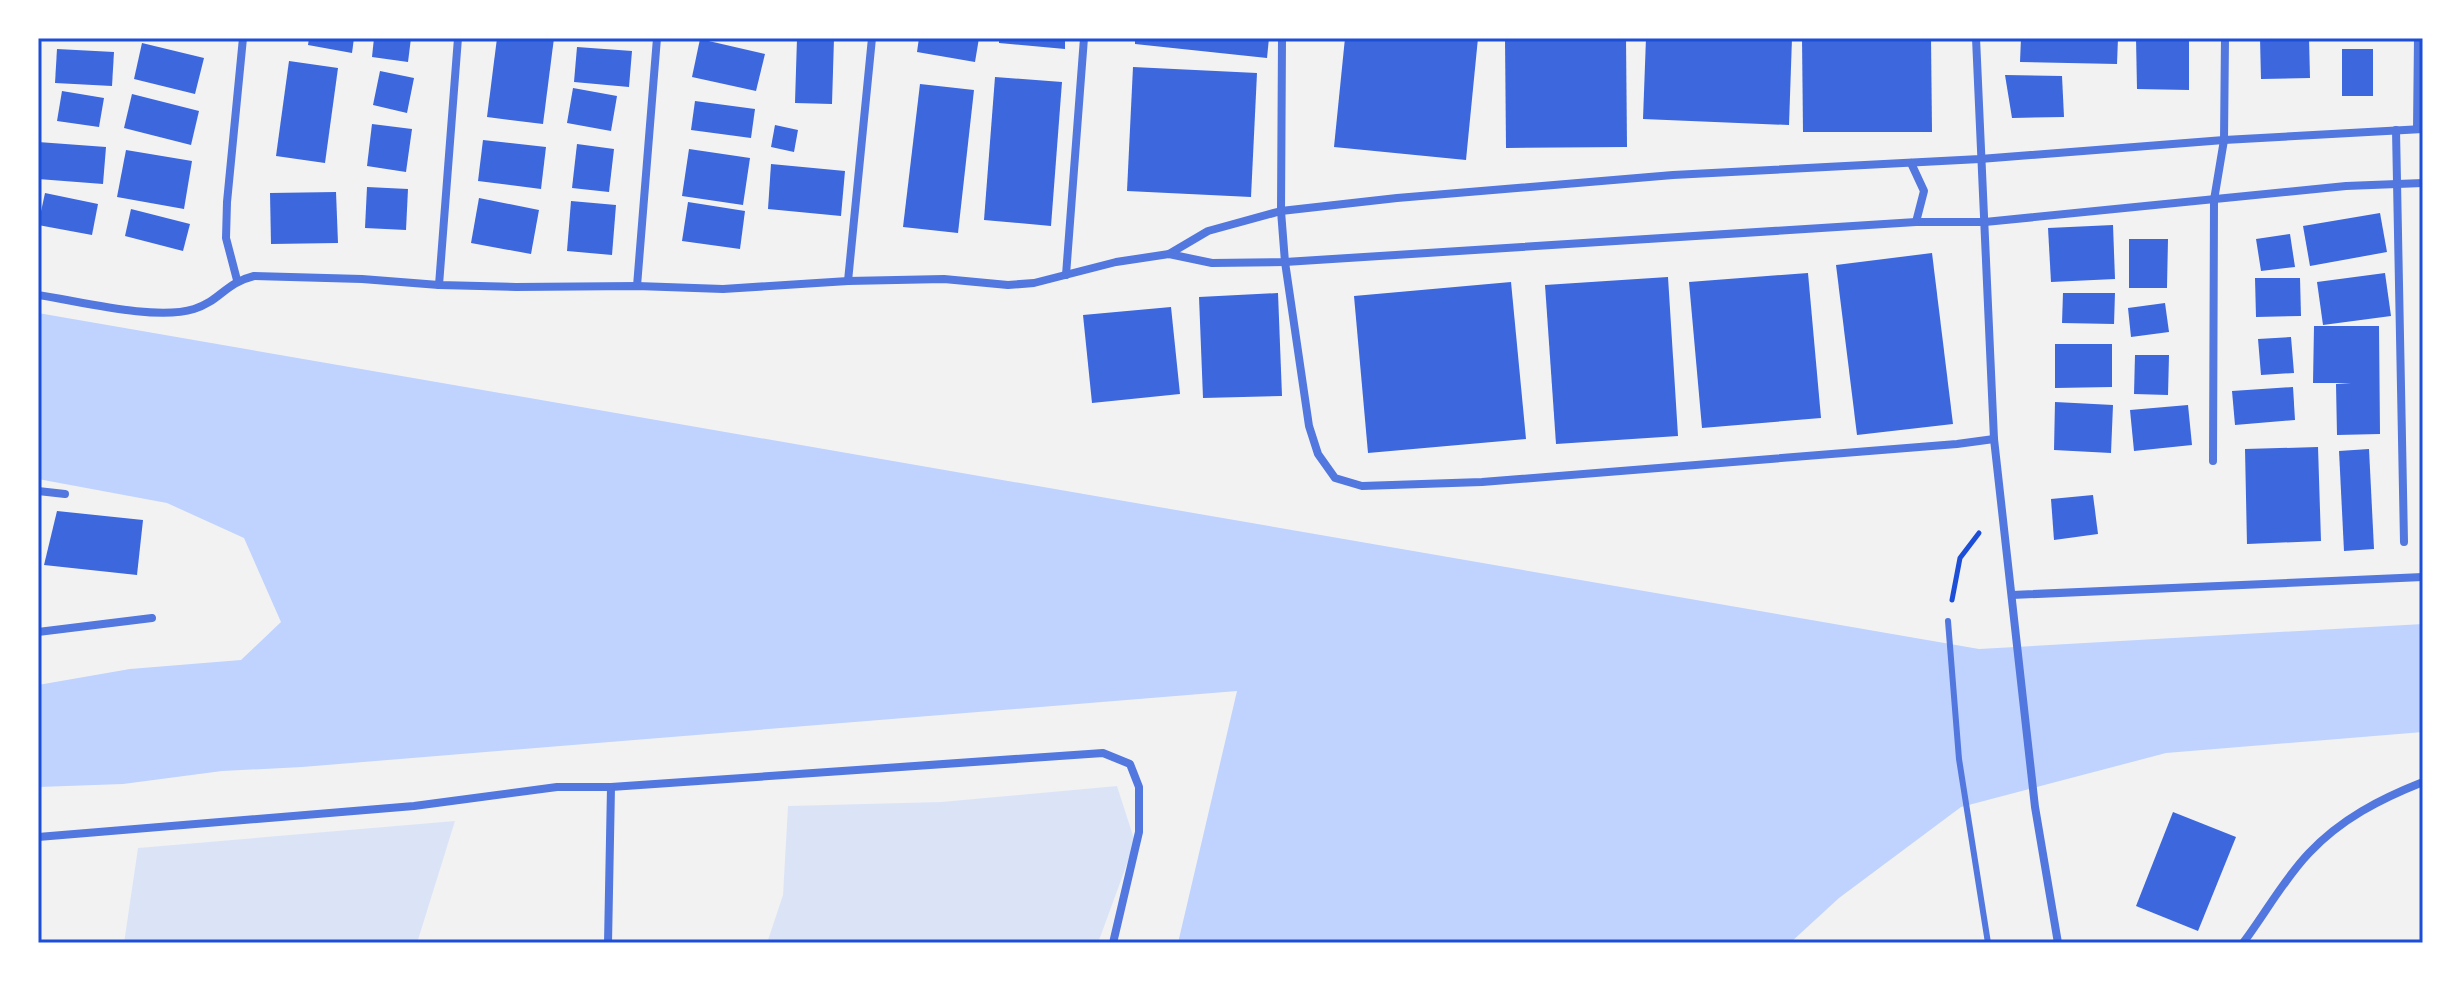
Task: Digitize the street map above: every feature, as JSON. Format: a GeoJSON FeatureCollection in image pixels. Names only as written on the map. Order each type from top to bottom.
{"type":"FeatureCollection","features":[{"type":"Feature","properties":{"kind":"street"},"geometry":{"type":"LineString","coordinates":[[237,280],[226,238],[243,38]]}},
{"type":"Feature","properties":{"kind":"street"},"geometry":{"type":"LineString","coordinates":[[439,285],[458,38]]}},
{"type":"Feature","properties":{"kind":"street"},"geometry":{"type":"LineString","coordinates":[[637,286],[657,38]]}},
{"type":"Feature","properties":{"kind":"street"},"geometry":{"type":"LineString","coordinates":[[848,281],[872,38]]}},
{"type":"Feature","properties":{"kind":"street"},"geometry":{"type":"LineString","coordinates":[[1066,275],[1084,38]]}},
{"type":"Feature","properties":{"kind":"street"},"geometry":{"type":"LineString","coordinates":[[1282,38],[1281,211],[1285,262],[1309,426],[1318,454],[1335,478],[1362,486],[1482,482],[1942,446],[1994,439]]}},
{"type":"Feature","properties":{"kind":"street"},"geometry":{"type":"LineString","coordinates":[[1976,38],[1994,439],[2035,807],[2058,943]]}},
{"type":"Feature","properties":{"kind":"street"},"geometry":{"type":"LineString","coordinates":[[2213,461],[2214,200],[2224,140],[2225,38]]}},
{"type":"Feature","properties":{"kind":"street"},"geometry":{"type":"LineString","coordinates":[[1169,254],[1208,231],[1281,211],[1397,198],[1673,175],[1980,159],[2420,129],[2418,38]]}},
{"type":"Feature","properties":{"kind":"street"},"geometry":{"type":"LineString","coordinates":[[2396,130],[2404,542]]}},
{"type":"Feature","properties":{"kind":"street"},"geometry":{"type":"LineString","coordinates":[[1911,163],[1924,191],[1916,222]]}},
{"type":"Feature","properties":{"kind":"street"},"geometry":{"type":"LineString","coordinates":[[38,295],[171,313],[206,305],[237,280],[254,276],[439,285],[723,289],[944,279],[1008,285],[1169,254],[1212,263],[1285,262],[1916,222],[1985,222],[2423,183]]}},
{"type":"Feature","properties":{"kind":"street"},"geometry":{"type":"LineString","coordinates":[[38,491],[65,494]]}},
{"type":"Feature","properties":{"kind":"street"},"geometry":{"type":"LineString","coordinates":[[2012,595],[2423,577]]}},
{"type":"Feature","properties":{"kind":"street"},"geometry":{"type":"LineString","coordinates":[[38,632],[152,618]]}},
{"type":"Feature","properties":{"kind":"street"},"geometry":{"type":"LineString","coordinates":[[38,837],[414,806],[557,787],[611,787],[1103,753],[1130,764],[1139,787],[1139,832],[1113,943]]}},
{"type":"Feature","properties":{"kind":"street"},"geometry":{"type":"LineString","coordinates":[[2243,943],[2308,854],[2342,823],[2383,798],[2423,782]]}},
{"type":"Feature","properties":{"kind":"street"},"geometry":{"type":"LineString","coordinates":[[608,943],[611,787]]}},
{"type":"Feature","properties":{"kind":"lane"},"geometry":{"type":"LineString","coordinates":[[1948,621],[1959,759],[1988,943]]}},
{"type":"Feature","properties":{"kind":"path"},"geometry":{"type":"LineString","coordinates":[[1948,621],[1960,558],[2001,503]]}},
{"type":"Feature","properties":{"kind":"shaded area"},"geometry":{"type":"Polygon","coordinates":[[[1117,786],[1135,842],[1098,943],[767,943],[783,895],[788,806],[941,802],[1117,786]]]}},
{"type":"Feature","properties":{"kind":"shaded area"},"geometry":{"type":"Polygon","coordinates":[[[455,821],[417,943],[124,943],[138,848],[455,821]]]}},
{"type":"Feature","properties":{"kind":"water"},"geometry":{"type":"Polygon","coordinates":[[[38,313],[1979,649],[2423,624],[2423,732],[2166,753],[1961,807],[1839,898],[1790,943],[1178,943],[1237,691],[222,771],[123,784],[38,787],[38,685],[130,669],[241,660],[281,622],[244,538],[167,503],[38,479],[38,313]]]}},
{"type":"Feature","properties":{"kind":"building"},"geometry":{"type":"Polygon","coordinates":[[[309,38],[354,38],[352,53],[308,45],[309,38]]]}},
{"type":"Feature","properties":{"kind":"building"},"geometry":{"type":"Polygon","coordinates":[[[374,38],[411,38],[408,62],[372,57],[374,38]]]}},
{"type":"Feature","properties":{"kind":"building"},"geometry":{"type":"Polygon","coordinates":[[[497,38],[554,38],[543,124],[487,117],[497,38]]]}},
{"type":"Feature","properties":{"kind":"building"},"geometry":{"type":"Polygon","coordinates":[[[797,38],[834,38],[832,104],[795,103],[797,38]]]}},
{"type":"Feature","properties":{"kind":"building"},"geometry":{"type":"Polygon","coordinates":[[[919,38],[979,38],[975,62],[917,52],[919,38]]]}},
{"type":"Feature","properties":{"kind":"building"},"geometry":{"type":"Polygon","coordinates":[[[999,38],[1065,38],[1065,49],[999,43],[999,38]]]}},
{"type":"Feature","properties":{"kind":"building"},"geometry":{"type":"Polygon","coordinates":[[[1135,38],[1269,38],[1267,58],[1135,44],[1135,38]]]}},
{"type":"Feature","properties":{"kind":"building"},"geometry":{"type":"Polygon","coordinates":[[[1345,38],[1478,38],[1466,160],[1334,147],[1345,38]]]}},
{"type":"Feature","properties":{"kind":"building"},"geometry":{"type":"Polygon","coordinates":[[[1505,38],[1626,38],[1627,147],[1506,148],[1505,38]]]}},
{"type":"Feature","properties":{"kind":"building"},"geometry":{"type":"Polygon","coordinates":[[[1646,38],[1792,38],[1789,125],[1643,119],[1646,38]]]}},
{"type":"Feature","properties":{"kind":"building"},"geometry":{"type":"Polygon","coordinates":[[[1802,38],[1931,38],[1932,132],[1803,132],[1802,38]]]}},
{"type":"Feature","properties":{"kind":"building"},"geometry":{"type":"Polygon","coordinates":[[[2021,38],[2118,38],[2117,64],[2020,62],[2021,38]]]}},
{"type":"Feature","properties":{"kind":"building"},"geometry":{"type":"Polygon","coordinates":[[[2136,38],[2189,38],[2189,90],[2137,89],[2136,38]]]}},
{"type":"Feature","properties":{"kind":"building"},"geometry":{"type":"Polygon","coordinates":[[[2260,38],[2309,38],[2310,78],[2261,79],[2260,38]]]}},
{"type":"Feature","properties":{"kind":"building"},"geometry":{"type":"Polygon","coordinates":[[[700,39],[765,54],[756,91],[692,77],[700,39]]]}},
{"type":"Feature","properties":{"kind":"building"},"geometry":{"type":"Polygon","coordinates":[[[142,43],[204,58],[195,94],[134,79],[142,43]]]}},
{"type":"Feature","properties":{"kind":"building"},"geometry":{"type":"Polygon","coordinates":[[[577,47],[632,51],[629,87],[574,82],[577,47]]]}},
{"type":"Feature","properties":{"kind":"building"},"geometry":{"type":"Polygon","coordinates":[[[57,49],[114,52],[112,86],[55,83],[57,49]]]}},
{"type":"Feature","properties":{"kind":"building"},"geometry":{"type":"Polygon","coordinates":[[[2342,49],[2373,49],[2373,96],[2342,96],[2342,49]]]}},
{"type":"Feature","properties":{"kind":"building"},"geometry":{"type":"Polygon","coordinates":[[[289,61],[338,68],[325,163],[276,156],[289,61]]]}},
{"type":"Feature","properties":{"kind":"building"},"geometry":{"type":"Polygon","coordinates":[[[1133,67],[1257,73],[1251,197],[1127,191],[1133,67]]]}},
{"type":"Feature","properties":{"kind":"building"},"geometry":{"type":"Polygon","coordinates":[[[380,71],[414,78],[407,113],[373,105],[380,71]]]}},
{"type":"Feature","properties":{"kind":"building"},"geometry":{"type":"Polygon","coordinates":[[[2005,75],[2062,76],[2064,117],[2012,118],[2005,75]]]}},
{"type":"Feature","properties":{"kind":"building"},"geometry":{"type":"Polygon","coordinates":[[[995,77],[1062,82],[1051,226],[984,220],[995,77]]]}},
{"type":"Feature","properties":{"kind":"building"},"geometry":{"type":"Polygon","coordinates":[[[920,84],[974,90],[958,233],[903,227],[920,84]]]}},
{"type":"Feature","properties":{"kind":"building"},"geometry":{"type":"Polygon","coordinates":[[[573,88],[617,96],[611,131],[567,123],[573,88]]]}},
{"type":"Feature","properties":{"kind":"building"},"geometry":{"type":"Polygon","coordinates":[[[62,91],[104,98],[99,127],[57,121],[62,91]]]}},
{"type":"Feature","properties":{"kind":"building"},"geometry":{"type":"Polygon","coordinates":[[[132,94],[199,111],[191,145],[124,128],[132,94]]]}},
{"type":"Feature","properties":{"kind":"building"},"geometry":{"type":"Polygon","coordinates":[[[695,101],[755,109],[751,138],[691,130],[695,101]]]}},
{"type":"Feature","properties":{"kind":"building"},"geometry":{"type":"Polygon","coordinates":[[[372,124],[412,129],[406,172],[367,166],[372,124]]]}},
{"type":"Feature","properties":{"kind":"building"},"geometry":{"type":"Polygon","coordinates":[[[775,125],[798,130],[794,152],[771,147],[775,125]]]}},
{"type":"Feature","properties":{"kind":"building"},"geometry":{"type":"Polygon","coordinates":[[[483,140],[546,147],[541,189],[478,181],[483,140]]]}},
{"type":"Feature","properties":{"kind":"building"},"geometry":{"type":"Polygon","coordinates":[[[38,142],[106,147],[103,184],[38,179],[38,142]]]}},
{"type":"Feature","properties":{"kind":"building"},"geometry":{"type":"Polygon","coordinates":[[[577,144],[614,149],[609,192],[572,188],[577,144]]]}},
{"type":"Feature","properties":{"kind":"building"},"geometry":{"type":"Polygon","coordinates":[[[689,149],[750,158],[743,205],[682,196],[689,149]]]}},
{"type":"Feature","properties":{"kind":"building"},"geometry":{"type":"Polygon","coordinates":[[[126,150],[192,161],[184,209],[117,197],[126,150]]]}},
{"type":"Feature","properties":{"kind":"building"},"geometry":{"type":"Polygon","coordinates":[[[771,164],[845,171],[841,216],[768,209],[771,164]]]}},
{"type":"Feature","properties":{"kind":"building"},"geometry":{"type":"Polygon","coordinates":[[[367,187],[408,189],[406,230],[365,228],[367,187]]]}},
{"type":"Feature","properties":{"kind":"building"},"geometry":{"type":"Polygon","coordinates":[[[336,192],[338,243],[271,244],[270,193],[336,192]]]}},
{"type":"Feature","properties":{"kind":"building"},"geometry":{"type":"Polygon","coordinates":[[[45,193],[98,204],[92,235],[38,225],[45,193]]]}},
{"type":"Feature","properties":{"kind":"building"},"geometry":{"type":"Polygon","coordinates":[[[479,198],[539,210],[531,254],[471,243],[479,198]]]}},
{"type":"Feature","properties":{"kind":"building"},"geometry":{"type":"Polygon","coordinates":[[[571,201],[616,205],[612,255],[567,251],[571,201]]]}},
{"type":"Feature","properties":{"kind":"building"},"geometry":{"type":"Polygon","coordinates":[[[688,202],[745,211],[740,249],[682,241],[688,202]]]}},
{"type":"Feature","properties":{"kind":"building"},"geometry":{"type":"Polygon","coordinates":[[[131,209],[190,224],[183,251],[125,236],[131,209]]]}},
{"type":"Feature","properties":{"kind":"building"},"geometry":{"type":"Polygon","coordinates":[[[2380,213],[2387,252],[2310,266],[2303,226],[2380,213]]]}},
{"type":"Feature","properties":{"kind":"building"},"geometry":{"type":"Polygon","coordinates":[[[2113,225],[2115,279],[2051,282],[2048,228],[2113,225]]]}},
{"type":"Feature","properties":{"kind":"building"},"geometry":{"type":"Polygon","coordinates":[[[2290,234],[2295,267],[2261,271],[2256,239],[2290,234]]]}},
{"type":"Feature","properties":{"kind":"building"},"geometry":{"type":"Polygon","coordinates":[[[2129,239],[2168,239],[2167,288],[2129,288],[2129,239]]]}},
{"type":"Feature","properties":{"kind":"building"},"geometry":{"type":"Polygon","coordinates":[[[1932,253],[1953,424],[1857,435],[1836,265],[1932,253]]]}},
{"type":"Feature","properties":{"kind":"building"},"geometry":{"type":"Polygon","coordinates":[[[1808,273],[1821,418],[1702,428],[1689,282],[1808,273]]]}},
{"type":"Feature","properties":{"kind":"building"},"geometry":{"type":"Polygon","coordinates":[[[2385,273],[2391,316],[2323,325],[2317,282],[2385,273]]]}},
{"type":"Feature","properties":{"kind":"building"},"geometry":{"type":"Polygon","coordinates":[[[1668,277],[1678,436],[1556,444],[1545,285],[1668,277]]]}},
{"type":"Feature","properties":{"kind":"building"},"geometry":{"type":"Polygon","coordinates":[[[2255,278],[2300,278],[2301,316],[2256,317],[2255,278]]]}},
{"type":"Feature","properties":{"kind":"building"},"geometry":{"type":"Polygon","coordinates":[[[1511,282],[1526,439],[1368,453],[1354,296],[1511,282]]]}},
{"type":"Feature","properties":{"kind":"building"},"geometry":{"type":"Polygon","coordinates":[[[1278,293],[1282,396],[1203,398],[1199,297],[1278,293]]]}},
{"type":"Feature","properties":{"kind":"building"},"geometry":{"type":"Polygon","coordinates":[[[2063,293],[2115,293],[2114,324],[2062,323],[2063,293]]]}},
{"type":"Feature","properties":{"kind":"building"},"geometry":{"type":"Polygon","coordinates":[[[2165,303],[2169,332],[2131,337],[2128,308],[2165,303]]]}},
{"type":"Feature","properties":{"kind":"building"},"geometry":{"type":"Polygon","coordinates":[[[1171,307],[1180,394],[1092,403],[1083,315],[1171,307]]]}},
{"type":"Feature","properties":{"kind":"building"},"geometry":{"type":"Polygon","coordinates":[[[2314,326],[2379,326],[2380,434],[2337,435],[2336,384],[2351,383],[2313,383],[2314,326]]]}},
{"type":"Feature","properties":{"kind":"building"},"geometry":{"type":"Polygon","coordinates":[[[2291,337],[2294,373],[2261,375],[2258,339],[2291,337]]]}},
{"type":"Feature","properties":{"kind":"building"},"geometry":{"type":"Polygon","coordinates":[[[2055,344],[2112,344],[2112,387],[2055,388],[2055,344]]]}},
{"type":"Feature","properties":{"kind":"building"},"geometry":{"type":"Polygon","coordinates":[[[2135,355],[2169,355],[2168,395],[2134,394],[2135,355]]]}},
{"type":"Feature","properties":{"kind":"building"},"geometry":{"type":"Polygon","coordinates":[[[2293,387],[2295,420],[2235,425],[2232,391],[2293,387]]]}},
{"type":"Feature","properties":{"kind":"building"},"geometry":{"type":"Polygon","coordinates":[[[2055,402],[2113,405],[2111,453],[2054,450],[2055,402]]]}},
{"type":"Feature","properties":{"kind":"building"},"geometry":{"type":"Polygon","coordinates":[[[2188,405],[2192,445],[2134,451],[2130,410],[2188,405]]]}},
{"type":"Feature","properties":{"kind":"building"},"geometry":{"type":"Polygon","coordinates":[[[2318,447],[2321,541],[2247,544],[2245,449],[2318,447]]]}},
{"type":"Feature","properties":{"kind":"building"},"geometry":{"type":"Polygon","coordinates":[[[2369,449],[2374,549],[2344,551],[2339,451],[2369,449]]]}},
{"type":"Feature","properties":{"kind":"building"},"geometry":{"type":"Polygon","coordinates":[[[2093,495],[2098,534],[2054,540],[2051,499],[2093,495]]]}},
{"type":"Feature","properties":{"kind":"building"},"geometry":{"type":"Polygon","coordinates":[[[57,511],[143,520],[137,575],[44,565],[57,511]]]}},
{"type":"Feature","properties":{"kind":"building"},"geometry":{"type":"Polygon","coordinates":[[[2173,812],[2236,837],[2198,931],[2136,906],[2173,812]]]}}]}
